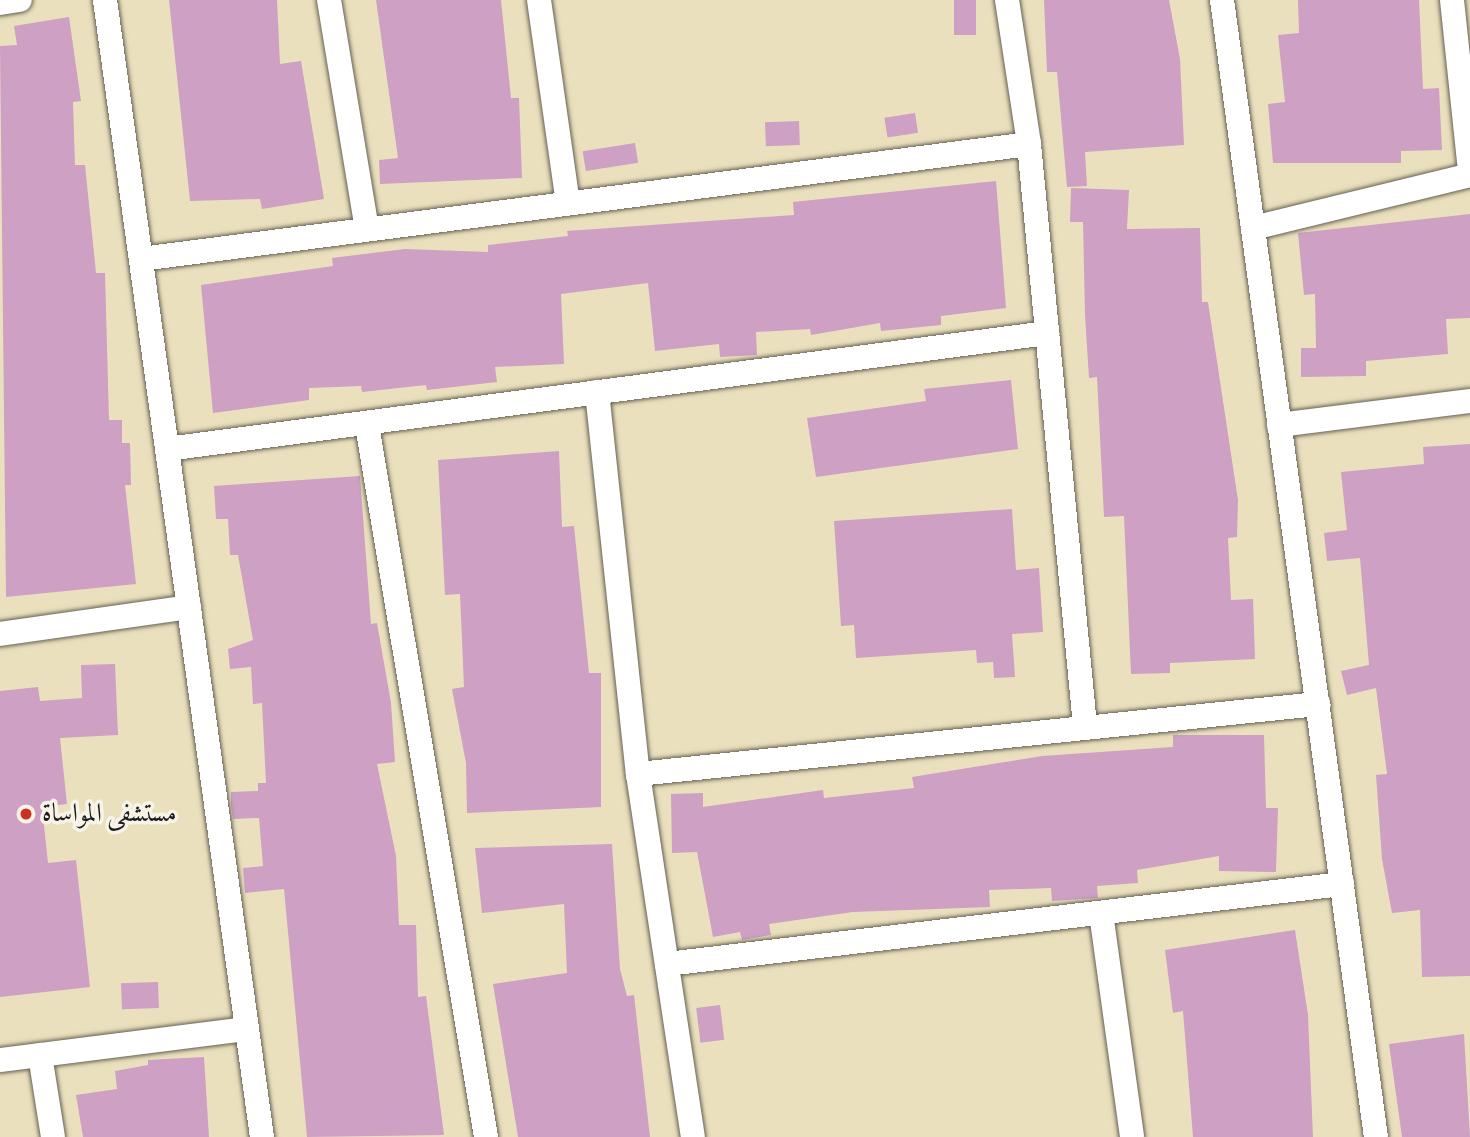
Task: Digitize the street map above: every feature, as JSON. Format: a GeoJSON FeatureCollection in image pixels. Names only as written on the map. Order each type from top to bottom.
{"type":"FeatureCollection","features":[{"type":"Feature","properties":{"kind":"street"},"geometry":{"type":"LineString","coordinates":[[0,3],[20,0]]}},
{"type":"Feature","properties":{"kind":"street"},"geometry":{"type":"LineString","coordinates":[[105,0],[262,1137]]}},
{"type":"Feature","properties":{"kind":"street"},"geometry":{"type":"LineString","coordinates":[[329,0],[367,229]]}},
{"type":"Feature","properties":{"kind":"street"},"geometry":{"type":"LineString","coordinates":[[539,0],[568,203]]}},
{"type":"Feature","properties":{"kind":"street"},"geometry":{"type":"LineString","coordinates":[[1007,0],[1029,144],[1085,726]]}},
{"type":"Feature","properties":{"kind":"street"},"geometry":{"type":"LineString","coordinates":[[1222,0],[1376,1137]]}},
{"type":"Feature","properties":{"kind":"street"},"geometry":{"type":"LineString","coordinates":[[1252,228],[1470,173],[1452,0]]}},
{"type":"Feature","properties":{"kind":"street"},"geometry":{"type":"LineString","coordinates":[[141,259],[1029,144]]}},
{"type":"Feature","properties":{"kind":"street"},"geometry":{"type":"LineString","coordinates":[[167,449],[367,425],[1047,333]]}},
{"type":"Feature","properties":{"kind":"street"},"geometry":{"type":"LineString","coordinates":[[597,393],[638,774],[693,1137]]}},
{"type":"Feature","properties":{"kind":"street"},"geometry":{"type":"LineString","coordinates":[[1279,425],[1470,401]]}},
{"type":"Feature","properties":{"kind":"street"},"geometry":{"type":"LineString","coordinates":[[367,425],[486,1137]]}},
{"type":"Feature","properties":{"kind":"street"},"geometry":{"type":"LineString","coordinates":[[0,634],[189,607]]}},
{"type":"Feature","properties":{"kind":"street"},"geometry":{"type":"LineString","coordinates":[[638,774],[1318,704]]}},
{"type":"Feature","properties":{"kind":"street"},"geometry":{"type":"LineString","coordinates":[[667,964],[1342,884]]}},
{"type":"Feature","properties":{"kind":"street"},"geometry":{"type":"LineString","coordinates":[[1101,913],[1132,1137]]}},
{"type":"Feature","properties":{"kind":"street"},"geometry":{"type":"LineString","coordinates":[[0,1060],[247,1029]]}},
{"type":"Feature","properties":{"kind":"street"},"geometry":{"type":"LineString","coordinates":[[40,1055],[53,1137]]}},
{"type":"Feature","properties":{"kind":"building"},"geometry":{"type":"Polygon","coordinates":[[[169,0],[277,0],[280,64],[301,61],[324,199],[262,209],[260,199],[190,201],[169,0]]]}},
{"type":"Feature","properties":{"kind":"building"},"geometry":{"type":"Polygon","coordinates":[[[376,0],[501,0],[511,98],[519,98],[522,178],[380,184],[379,160],[398,158],[376,0]]]}},
{"type":"Feature","properties":{"kind":"building"},"geometry":{"type":"Polygon","coordinates":[[[954,0],[976,0],[976,35],[954,35],[954,0]]]}},
{"type":"Feature","properties":{"kind":"building"},"geometry":{"type":"Polygon","coordinates":[[[1044,0],[1169,0],[1180,59],[1184,145],[1085,152],[1087,186],[1067,187],[1057,72],[1047,72],[1044,0]]]}},
{"type":"Feature","properties":{"kind":"building"},"geometry":{"type":"Polygon","coordinates":[[[1298,0],[1419,0],[1423,89],[1439,88],[1442,150],[1401,151],[1401,163],[1273,163],[1268,104],[1285,102],[1278,35],[1299,33],[1298,0]]]}},
{"type":"Feature","properties":{"kind":"building"},"geometry":{"type":"Polygon","coordinates":[[[69,17],[81,101],[73,102],[75,165],[85,165],[96,273],[105,273],[109,420],[122,420],[122,443],[130,443],[131,485],[125,485],[136,584],[6,597],[0,46],[17,45],[14,26],[69,17]]]}},
{"type":"Feature","properties":{"kind":"building"},"geometry":{"type":"Polygon","coordinates":[[[915,113],[918,133],[888,138],[884,118],[915,113]]]}},
{"type":"Feature","properties":{"kind":"building"},"geometry":{"type":"Polygon","coordinates":[[[799,121],[800,145],[766,146],[765,122],[799,121]]]}},
{"type":"Feature","properties":{"kind":"building"},"geometry":{"type":"Polygon","coordinates":[[[635,143],[638,163],[586,171],[583,151],[635,143]]]}},
{"type":"Feature","properties":{"kind":"building"},"geometry":{"type":"Polygon","coordinates":[[[996,181],[1006,308],[941,316],[941,325],[881,331],[880,323],[811,335],[810,329],[756,332],[757,355],[720,357],[719,344],[655,351],[648,283],[561,294],[564,364],[495,367],[497,382],[427,390],[426,385],[362,392],[361,386],[309,388],[309,400],[213,413],[201,285],[333,266],[332,258],[405,249],[488,252],[488,245],[568,236],[567,231],[794,215],[793,202],[996,181]]]}},
{"type":"Feature","properties":{"kind":"building"},"geometry":{"type":"Polygon","coordinates":[[[1071,188],[1129,190],[1127,229],[1200,228],[1202,302],[1208,302],[1238,500],[1237,537],[1228,538],[1231,600],[1253,599],[1255,659],[1170,663],[1170,673],[1131,674],[1124,516],[1104,517],[1097,377],[1089,378],[1083,222],[1070,222],[1071,188]]]}},
{"type":"Feature","properties":{"kind":"building"},"geometry":{"type":"Polygon","coordinates":[[[1470,214],[1470,318],[1446,319],[1448,354],[1366,361],[1366,376],[1301,377],[1301,348],[1316,348],[1315,294],[1304,295],[1298,233],[1470,214]]]}},
{"type":"Feature","properties":{"kind":"building"},"geometry":{"type":"Polygon","coordinates":[[[1011,380],[1018,449],[816,477],[807,418],[926,401],[924,389],[1011,380]]]}},
{"type":"Feature","properties":{"kind":"building"},"geometry":{"type":"Polygon","coordinates":[[[1470,444],[1470,976],[1422,977],[1420,910],[1392,913],[1382,859],[1376,775],[1387,774],[1376,688],[1347,695],[1341,671],[1369,665],[1360,558],[1327,561],[1324,533],[1347,530],[1341,472],[1424,464],[1423,447],[1470,444]]]}},
{"type":"Feature","properties":{"kind":"building"},"geometry":{"type":"Polygon","coordinates":[[[559,451],[562,527],[574,526],[589,673],[601,673],[601,807],[467,813],[466,763],[452,689],[464,687],[460,594],[445,595],[438,460],[559,451]]]}},
{"type":"Feature","properties":{"kind":"building"},"geometry":{"type":"Polygon","coordinates":[[[360,476],[371,624],[377,623],[391,703],[395,762],[377,764],[396,856],[399,925],[416,925],[418,997],[426,996],[444,1135],[307,1137],[284,889],[245,893],[243,868],[263,866],[259,818],[233,819],[231,805],[231,792],[258,791],[258,783],[266,783],[262,703],[253,704],[251,667],[230,669],[228,649],[253,640],[238,555],[230,555],[228,519],[216,519],[214,486],[360,476]]]}},
{"type":"Feature","properties":{"kind":"building"},"geometry":{"type":"Polygon","coordinates":[[[1012,509],[1016,570],[1039,568],[1043,632],[1012,634],[1015,677],[994,678],[993,662],[977,663],[976,650],[856,658],[854,625],[841,626],[834,521],[1012,509]]]}},
{"type":"Feature","properties":{"kind":"building","name":"مستشفى المواساة"},"geometry":{"type":"Polygon","coordinates":[[[115,664],[118,735],[60,738],[67,804],[42,807],[48,863],[76,860],[90,987],[0,997],[0,691],[38,687],[40,701],[82,698],[81,665],[115,664]]]}},
{"type":"Feature","properties":{"kind":"building"},"geometry":{"type":"Polygon","coordinates":[[[1173,735],[1264,735],[1266,808],[1278,808],[1276,872],[1219,871],[1219,856],[1137,870],[1138,883],[1097,886],[1098,898],[1052,901],[1051,888],[989,890],[990,907],[853,912],[769,924],[771,935],[742,940],[740,932],[713,937],[697,852],[672,853],[671,794],[703,793],[703,807],[823,790],[824,798],[914,788],[912,777],[1042,756],[1173,747],[1173,735]]]}},
{"type":"Feature","properties":{"kind":"building"},"geometry":{"type":"Polygon","coordinates":[[[612,844],[620,969],[627,996],[634,995],[650,1137],[518,1137],[493,984],[567,973],[564,904],[482,913],[475,848],[612,844]]]}},
{"type":"Feature","properties":{"kind":"building"},"geometry":{"type":"Polygon","coordinates":[[[1295,930],[1308,1015],[1313,1137],[1193,1137],[1183,1011],[1173,1013],[1165,950],[1295,930]]]}},
{"type":"Feature","properties":{"kind":"building"},"geometry":{"type":"Polygon","coordinates":[[[158,982],[159,1008],[122,1009],[121,983],[158,982]]]}},
{"type":"Feature","properties":{"kind":"building"},"geometry":{"type":"Polygon","coordinates":[[[720,1005],[724,1040],[700,1043],[696,1008],[720,1005]]]}},
{"type":"Feature","properties":{"kind":"building"},"geometry":{"type":"Polygon","coordinates":[[[1464,1034],[1470,1137],[1402,1137],[1389,1044],[1464,1034]]]}},
{"type":"Feature","properties":{"kind":"building"},"geometry":{"type":"Polygon","coordinates":[[[204,1057],[209,1137],[83,1137],[76,1095],[117,1089],[115,1071],[148,1065],[148,1060],[204,1057]]]}},
{"type":"Feature","properties":{"kind":"place","name":"مستشفى المواساة"},"geometry":{"type":"Point","coordinates":[26,814]}}]}
